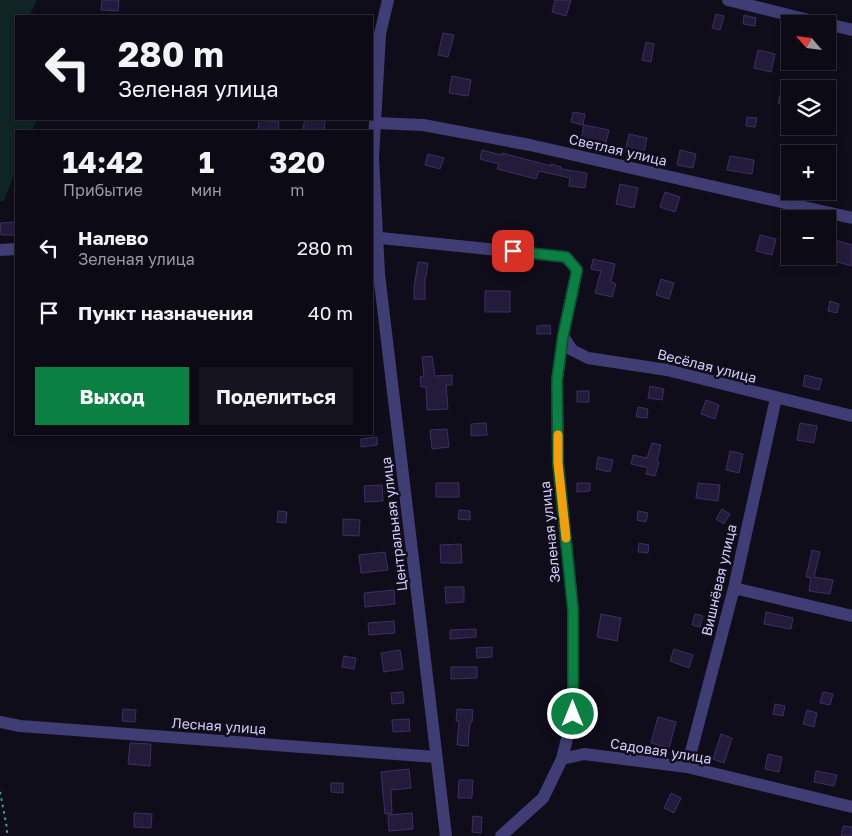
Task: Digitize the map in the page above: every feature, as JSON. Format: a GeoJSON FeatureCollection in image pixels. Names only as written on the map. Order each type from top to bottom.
{"type":"FeatureCollection","features":[{"type":"Feature","properties":{"kind":"street","name":"Центральная улица"},"geometry":{"type":"LineString","coordinates":[[388,0],[380,34],[373,158],[374,237],[446,836]]}},
{"type":"Feature","properties":{"kind":"street"},"geometry":{"type":"LineString","coordinates":[[728,0],[789,15]]}},
{"type":"Feature","properties":{"kind":"street"},"geometry":{"type":"LineString","coordinates":[[836,26],[852,30]]}},
{"type":"Feature","properties":{"kind":"street","name":"Светлая улица"},"geometry":{"type":"LineString","coordinates":[[376,123],[423,125],[530,145],[852,218]]}},
{"type":"Feature","properties":{"kind":"street","name":"Зеленая улица"},"geometry":{"type":"LineString","coordinates":[[374,237],[566,257],[577,270],[563,336],[557,380],[558,463],[573,610],[573,714],[562,759]]}},
{"type":"Feature","properties":{"kind":"street"},"geometry":{"type":"LineString","coordinates":[[0,250],[15,249]]}},
{"type":"Feature","properties":{"kind":"street","name":"Весёлая улица"},"geometry":{"type":"LineString","coordinates":[[563,336],[572,350],[588,358],[667,370],[852,416]]}},
{"type":"Feature","properties":{"kind":"street","name":"Вишнёвая улица"},"geometry":{"type":"LineString","coordinates":[[687,768],[734,588],[776,398]]}},
{"type":"Feature","properties":{"kind":"street"},"geometry":{"type":"LineString","coordinates":[[734,588],[852,616]]}},
{"type":"Feature","properties":{"kind":"street","name":"Лесная улица"},"geometry":{"type":"LineString","coordinates":[[0,722],[20,726],[436,757]]}},
{"type":"Feature","properties":{"kind":"street","name":"Садовая улица"},"geometry":{"type":"LineString","coordinates":[[562,759],[584,754],[687,768],[852,807]]}},
{"type":"Feature","properties":{"kind":"street"},"geometry":{"type":"LineString","coordinates":[[501,836],[543,798],[562,759]]}},
{"type":"Feature","properties":{"kind":"path"},"geometry":{"type":"LineString","coordinates":[[0,792],[7,836]]}},
{"type":"Feature","properties":{"kind":"green space"},"geometry":{"type":"Polygon","coordinates":[[[0,0],[37,0],[30,15],[15,15],[15,120],[37,120],[32,130],[15,130],[15,173],[4,201],[0,201],[0,0]]]}},
{"type":"Feature","properties":{"kind":"building"},"geometry":{"type":"Polygon","coordinates":[[[102,0],[119,0],[118,11],[101,10],[102,0]]]}},
{"type":"Feature","properties":{"kind":"building"},"geometry":{"type":"Polygon","coordinates":[[[555,0],[571,0],[566,16],[552,12],[555,0]]]}},
{"type":"Feature","properties":{"kind":"building"},"geometry":{"type":"Polygon","coordinates":[[[716,14],[724,16],[720,30],[712,28],[716,14]]]}},
{"type":"Feature","properties":{"kind":"building"},"geometry":{"type":"Polygon","coordinates":[[[744,15],[756,18],[755,26],[743,24],[744,15]]]}},
{"type":"Feature","properties":{"kind":"building"},"geometry":{"type":"Polygon","coordinates":[[[443,33],[454,35],[448,57],[438,55],[443,33]]]}},
{"type":"Feature","properties":{"kind":"building"},"geometry":{"type":"Polygon","coordinates":[[[646,42],[654,44],[651,62],[642,60],[646,42]]]}},
{"type":"Feature","properties":{"kind":"building"},"geometry":{"type":"Polygon","coordinates":[[[758,50],[775,54],[771,72],[754,68],[758,50]]]}},
{"type":"Feature","properties":{"kind":"building"},"geometry":{"type":"Polygon","coordinates":[[[452,76],[471,80],[468,96],[449,93],[452,76]]]}},
{"type":"Feature","properties":{"kind":"building"},"geometry":{"type":"Polygon","coordinates":[[[781,92],[781,104],[778,103],[781,92]]]}},
{"type":"Feature","properties":{"kind":"building"},"geometry":{"type":"Polygon","coordinates":[[[573,112],[585,114],[583,125],[571,122],[573,112]]]}},
{"type":"Feature","properties":{"kind":"building"},"geometry":{"type":"Polygon","coordinates":[[[747,117],[757,118],[755,127],[746,126],[747,117]]]}},
{"type":"Feature","properties":{"kind":"building"},"geometry":{"type":"Polygon","coordinates":[[[259,120],[279,122],[278,130],[258,130],[259,120]]]}},
{"type":"Feature","properties":{"kind":"building"},"geometry":{"type":"Polygon","coordinates":[[[305,120],[325,121],[324,130],[302,130],[305,120]]]}},
{"type":"Feature","properties":{"kind":"building"},"geometry":{"type":"Polygon","coordinates":[[[584,125],[609,130],[604,151],[580,145],[584,125]]]}},
{"type":"Feature","properties":{"kind":"building"},"geometry":{"type":"Polygon","coordinates":[[[629,134],[647,138],[643,156],[625,152],[629,134]]]}},
{"type":"Feature","properties":{"kind":"building"},"geometry":{"type":"Polygon","coordinates":[[[482,150],[501,155],[502,153],[551,166],[551,164],[561,167],[561,169],[587,173],[585,188],[569,186],[570,178],[539,171],[536,179],[497,169],[499,164],[480,159],[482,150]]]}},
{"type":"Feature","properties":{"kind":"building"},"geometry":{"type":"Polygon","coordinates":[[[680,150],[696,154],[693,168],[677,165],[680,150]]]}},
{"type":"Feature","properties":{"kind":"building"},"geometry":{"type":"Polygon","coordinates":[[[428,154],[444,158],[440,169],[425,165],[428,154]]]}},
{"type":"Feature","properties":{"kind":"building"},"geometry":{"type":"Polygon","coordinates":[[[730,156],[754,160],[752,174],[727,170],[730,156]]]}},
{"type":"Feature","properties":{"kind":"building"},"geometry":{"type":"Polygon","coordinates":[[[620,184],[638,188],[634,208],[616,204],[620,184]]]}},
{"type":"Feature","properties":{"kind":"building"},"geometry":{"type":"Polygon","coordinates":[[[665,192],[680,197],[675,212],[660,207],[665,192]]]}},
{"type":"Feature","properties":{"kind":"building"},"geometry":{"type":"Polygon","coordinates":[[[15,222],[15,235],[1,235],[0,223],[15,222]]]}},
{"type":"Feature","properties":{"kind":"building"},"geometry":{"type":"Polygon","coordinates":[[[760,235],[776,239],[772,255],[756,251],[760,235]]]}},
{"type":"Feature","properties":{"kind":"building"},"geometry":{"type":"Polygon","coordinates":[[[836,240],[852,245],[852,266],[836,262],[836,240]]]}},
{"type":"Feature","properties":{"kind":"building"},"geometry":{"type":"Polygon","coordinates":[[[593,259],[615,264],[611,282],[616,284],[612,297],[595,293],[601,271],[591,269],[593,259]]]}},
{"type":"Feature","properties":{"kind":"building"},"geometry":{"type":"Polygon","coordinates":[[[418,262],[428,263],[425,277],[425,299],[414,299],[418,262]]]}},
{"type":"Feature","properties":{"kind":"building"},"geometry":{"type":"Polygon","coordinates":[[[661,279],[674,283],[669,299],[656,295],[661,279]]]}},
{"type":"Feature","properties":{"kind":"building"},"geometry":{"type":"Polygon","coordinates":[[[485,291],[510,291],[510,312],[485,312],[485,291]]]}},
{"type":"Feature","properties":{"kind":"building"},"geometry":{"type":"Polygon","coordinates":[[[830,301],[839,304],[837,313],[828,311],[830,301]]]}},
{"type":"Feature","properties":{"kind":"building"},"geometry":{"type":"Polygon","coordinates":[[[550,325],[551,334],[537,334],[537,326],[550,325]]]}},
{"type":"Feature","properties":{"kind":"building"},"geometry":{"type":"Polygon","coordinates":[[[432,356],[435,376],[452,375],[452,385],[446,385],[448,409],[427,410],[426,387],[421,387],[420,377],[424,376],[422,357],[432,356]]]}},
{"type":"Feature","properties":{"kind":"building"},"geometry":{"type":"Polygon","coordinates":[[[805,375],[822,379],[819,390],[803,386],[805,375]]]}},
{"type":"Feature","properties":{"kind":"building"},"geometry":{"type":"Polygon","coordinates":[[[650,386],[664,389],[662,400],[648,398],[650,386]]]}},
{"type":"Feature","properties":{"kind":"building"},"geometry":{"type":"Polygon","coordinates":[[[577,391],[589,391],[589,402],[577,402],[577,391]]]}},
{"type":"Feature","properties":{"kind":"building"},"geometry":{"type":"Polygon","coordinates":[[[706,400],[719,405],[715,419],[701,414],[706,400]]]}},
{"type":"Feature","properties":{"kind":"building"},"geometry":{"type":"Polygon","coordinates":[[[638,407],[648,409],[647,418],[636,417],[638,407]]]}},
{"type":"Feature","properties":{"kind":"building"},"geometry":{"type":"Polygon","coordinates":[[[486,423],[487,435],[471,436],[471,424],[486,423]]]}},
{"type":"Feature","properties":{"kind":"building"},"geometry":{"type":"Polygon","coordinates":[[[800,423],[817,426],[814,443],[797,440],[800,423]]]}},
{"type":"Feature","properties":{"kind":"building"},"geometry":{"type":"Polygon","coordinates":[[[447,429],[449,447],[432,449],[430,430],[447,429]]]}},
{"type":"Feature","properties":{"kind":"building"},"geometry":{"type":"Polygon","coordinates":[[[377,437],[377,445],[361,447],[361,439],[377,437]]]}},
{"type":"Feature","properties":{"kind":"building"},"geometry":{"type":"Polygon","coordinates":[[[652,443],[661,445],[655,476],[646,474],[648,468],[631,464],[633,455],[647,458],[652,443]]]}},
{"type":"Feature","properties":{"kind":"building"},"geometry":{"type":"Polygon","coordinates":[[[730,451],[743,454],[739,473],[726,470],[730,451]]]}},
{"type":"Feature","properties":{"kind":"building"},"geometry":{"type":"Polygon","coordinates":[[[598,457],[613,460],[610,472],[596,469],[598,457]]]}},
{"type":"Feature","properties":{"kind":"building"},"geometry":{"type":"Polygon","coordinates":[[[436,483],[459,483],[459,497],[436,497],[436,483]]]}},
{"type":"Feature","properties":{"kind":"building"},"geometry":{"type":"Polygon","coordinates":[[[577,483],[590,483],[590,491],[577,492],[577,483]]]}},
{"type":"Feature","properties":{"kind":"building"},"geometry":{"type":"Polygon","coordinates":[[[698,483],[720,485],[718,501],[696,498],[698,483]]]}},
{"type":"Feature","properties":{"kind":"building"},"geometry":{"type":"Polygon","coordinates":[[[382,485],[383,501],[365,502],[364,486],[382,485]]]}},
{"type":"Feature","properties":{"kind":"building"},"geometry":{"type":"Polygon","coordinates":[[[722,509],[730,514],[724,524],[716,519],[722,509]]]}},
{"type":"Feature","properties":{"kind":"building"},"geometry":{"type":"Polygon","coordinates":[[[459,510],[470,511],[470,520],[458,519],[459,510]]]}},
{"type":"Feature","properties":{"kind":"building"},"geometry":{"type":"Polygon","coordinates":[[[278,511],[287,512],[286,523],[277,522],[278,511]]]}},
{"type":"Feature","properties":{"kind":"building"},"geometry":{"type":"Polygon","coordinates":[[[638,511],[648,513],[646,522],[637,520],[638,511]]]}},
{"type":"Feature","properties":{"kind":"building"},"geometry":{"type":"Polygon","coordinates":[[[343,519],[360,520],[359,536],[343,535],[343,519]]]}},
{"type":"Feature","properties":{"kind":"building"},"geometry":{"type":"Polygon","coordinates":[[[639,543],[649,545],[648,553],[638,552],[639,543]]]}},
{"type":"Feature","properties":{"kind":"building"},"geometry":{"type":"Polygon","coordinates":[[[461,544],[462,563],[441,563],[440,545],[461,544]]]}},
{"type":"Feature","properties":{"kind":"building"},"geometry":{"type":"Polygon","coordinates":[[[812,550],[820,552],[814,577],[833,580],[830,594],[809,591],[811,578],[806,577],[812,550]]]}},
{"type":"Feature","properties":{"kind":"building"},"geometry":{"type":"Polygon","coordinates":[[[385,552],[388,570],[361,573],[359,555],[385,552]]]}},
{"type":"Feature","properties":{"kind":"building"},"geometry":{"type":"Polygon","coordinates":[[[445,587],[464,587],[464,602],[446,603],[445,587]]]}},
{"type":"Feature","properties":{"kind":"building"},"geometry":{"type":"Polygon","coordinates":[[[394,590],[395,604],[365,607],[364,593],[394,590]]]}},
{"type":"Feature","properties":{"kind":"building"},"geometry":{"type":"Polygon","coordinates":[[[766,612],[793,618],[791,629],[764,624],[766,612]]]}},
{"type":"Feature","properties":{"kind":"building"},"geometry":{"type":"Polygon","coordinates":[[[601,614],[621,618],[617,641],[597,637],[601,614]]]}},
{"type":"Feature","properties":{"kind":"building"},"geometry":{"type":"Polygon","coordinates":[[[695,614],[703,616],[700,627],[692,625],[695,614]]]}},
{"type":"Feature","properties":{"kind":"building"},"geometry":{"type":"Polygon","coordinates":[[[394,621],[395,633],[369,635],[368,623],[394,621]]]}},
{"type":"Feature","properties":{"kind":"building"},"geometry":{"type":"Polygon","coordinates":[[[476,629],[476,637],[450,639],[450,630],[476,629]]]}},
{"type":"Feature","properties":{"kind":"building"},"geometry":{"type":"Polygon","coordinates":[[[492,647],[492,657],[477,658],[476,648],[492,647]]]}},
{"type":"Feature","properties":{"kind":"building"},"geometry":{"type":"Polygon","coordinates":[[[674,649],[693,655],[689,668],[670,661],[674,649]]]}},
{"type":"Feature","properties":{"kind":"building"},"geometry":{"type":"Polygon","coordinates":[[[400,650],[403,669],[384,672],[381,653],[400,650]]]}},
{"type":"Feature","properties":{"kind":"building"},"geometry":{"type":"Polygon","coordinates":[[[344,656],[356,658],[354,669],[342,667],[344,656]]]}},
{"type":"Feature","properties":{"kind":"building"},"geometry":{"type":"Polygon","coordinates":[[[451,667],[477,667],[477,678],[451,679],[451,667]]]}},
{"type":"Feature","properties":{"kind":"building"},"geometry":{"type":"Polygon","coordinates":[[[403,692],[404,703],[392,704],[391,693],[403,692]]]}},
{"type":"Feature","properties":{"kind":"building"},"geometry":{"type":"Polygon","coordinates":[[[823,692],[833,694],[830,705],[820,703],[823,692]]]}},
{"type":"Feature","properties":{"kind":"building"},"geometry":{"type":"Polygon","coordinates":[[[775,704],[785,706],[783,716],[773,714],[775,704]]]}},
{"type":"Feature","properties":{"kind":"building"},"geometry":{"type":"Polygon","coordinates":[[[123,709],[136,710],[135,722],[122,721],[123,709]]]}},
{"type":"Feature","properties":{"kind":"building"},"geometry":{"type":"Polygon","coordinates":[[[457,709],[473,710],[468,746],[457,745],[459,721],[456,721],[457,709]]]}},
{"type":"Feature","properties":{"kind":"building"},"geometry":{"type":"Polygon","coordinates":[[[807,710],[817,713],[814,727],[803,724],[807,710]]]}},
{"type":"Feature","properties":{"kind":"building"},"geometry":{"type":"Polygon","coordinates":[[[658,717],[676,722],[669,748],[651,743],[658,717]]]}},
{"type":"Feature","properties":{"kind":"building"},"geometry":{"type":"Polygon","coordinates":[[[409,719],[410,731],[393,732],[392,720],[409,719]]]}},
{"type":"Feature","properties":{"kind":"building"},"geometry":{"type":"Polygon","coordinates":[[[721,734],[732,738],[724,763],[713,759],[721,734]]]}},
{"type":"Feature","properties":{"kind":"building"},"geometry":{"type":"Polygon","coordinates":[[[130,743],[151,744],[150,766],[128,764],[130,743]]]}},
{"type":"Feature","properties":{"kind":"building"},"geometry":{"type":"Polygon","coordinates":[[[768,754],[782,757],[779,772],[765,769],[768,754]]]}},
{"type":"Feature","properties":{"kind":"building"},"geometry":{"type":"Polygon","coordinates":[[[409,769],[411,788],[391,790],[392,813],[385,814],[381,772],[409,769]]]}},
{"type":"Feature","properties":{"kind":"building"},"geometry":{"type":"Polygon","coordinates":[[[816,771],[837,775],[834,786],[814,782],[816,771]]]}},
{"type":"Feature","properties":{"kind":"building"},"geometry":{"type":"Polygon","coordinates":[[[459,780],[473,780],[472,798],[458,798],[459,780]]]}},
{"type":"Feature","properties":{"kind":"building"},"geometry":{"type":"Polygon","coordinates":[[[331,783],[343,783],[343,793],[331,792],[331,783]]]}},
{"type":"Feature","properties":{"kind":"building"},"geometry":{"type":"Polygon","coordinates":[[[671,793],[681,798],[674,813],[664,808],[671,793]]]}},
{"type":"Feature","properties":{"kind":"building"},"geometry":{"type":"Polygon","coordinates":[[[134,813],[152,814],[151,828],[134,827],[134,813]]]}},
{"type":"Feature","properties":{"kind":"building"},"geometry":{"type":"Polygon","coordinates":[[[412,813],[413,829],[389,831],[388,815],[412,813]]]}},
{"type":"Feature","properties":{"kind":"building"},"geometry":{"type":"Polygon","coordinates":[[[473,816],[482,817],[481,833],[472,832],[473,816]]]}},
{"type":"Feature","properties":{"kind":"building"},"geometry":{"type":"Polygon","coordinates":[[[843,826],[852,827],[852,836],[841,836],[843,826]]]}},
{"type":"Feature","properties":{"kind":"slow traffic"},"geometry":{"type":"LineString","coordinates":[[558,435],[558,463],[566,538]]}},
{"type":"Feature","properties":{"kind":"route"},"geometry":{"type":"LineString","coordinates":[[513,251],[566,257],[577,270],[563,336],[557,380],[558,463],[573,610],[573,714]]}}]}
